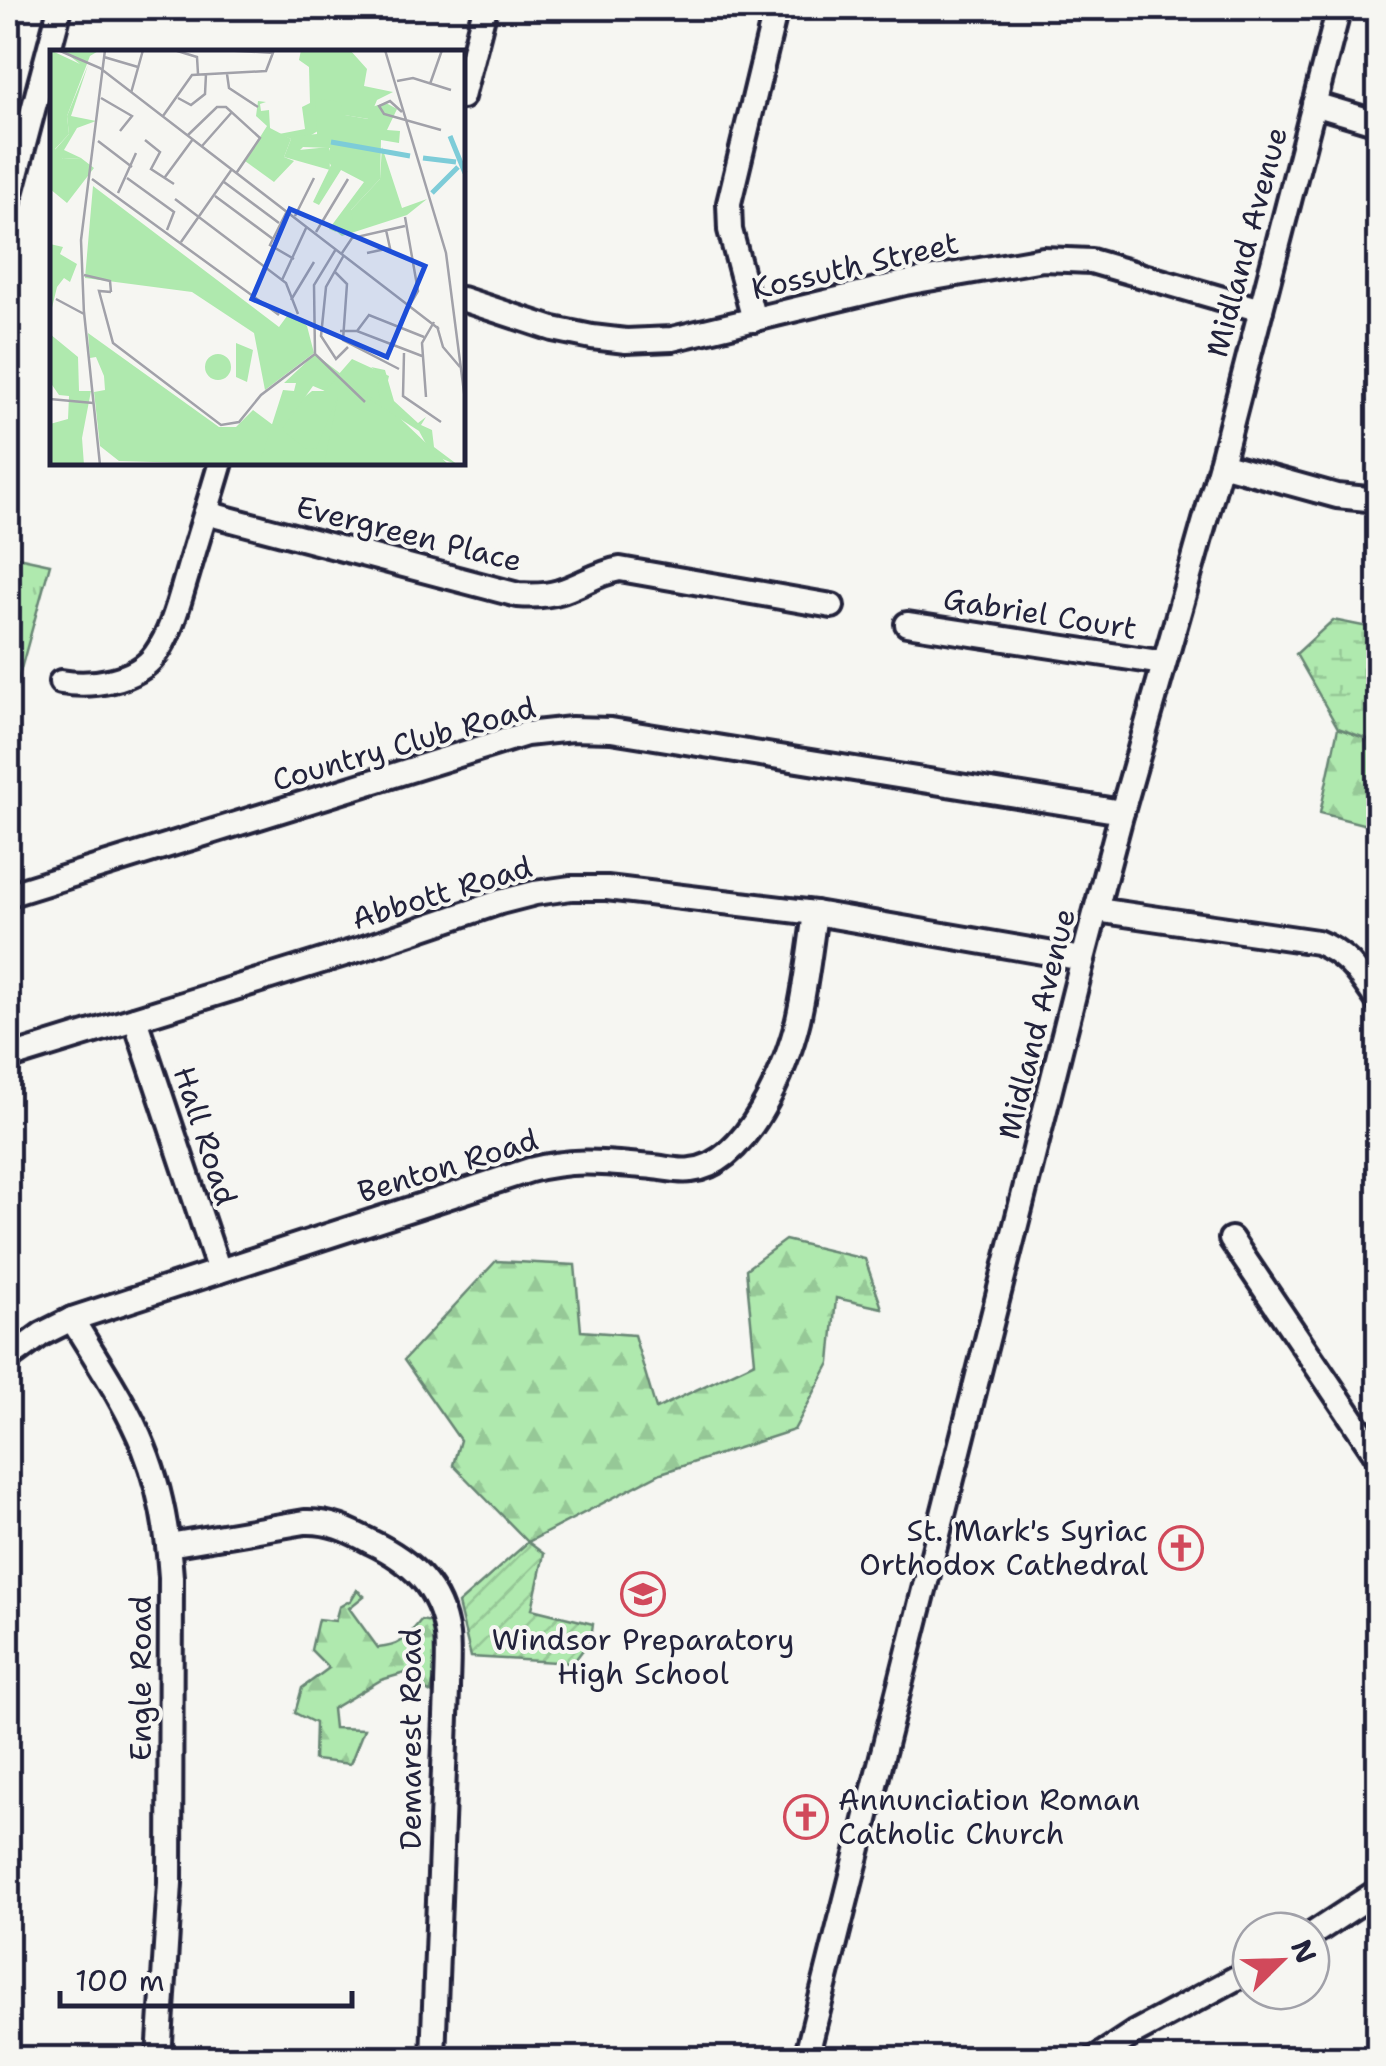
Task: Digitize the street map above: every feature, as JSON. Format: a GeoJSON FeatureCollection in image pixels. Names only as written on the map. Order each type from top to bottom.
{"type":"FeatureCollection","features":[{"type":"Feature","properties":{"kind":"street"},"geometry":{"type":"LineString","coordinates":[[8,205],[60,8]]}},
{"type":"Feature","properties":{"kind":"street"},"geometry":{"type":"LineString","coordinates":[[465,85],[485,8]]}},
{"type":"Feature","properties":{"kind":"street"},"geometry":{"type":"LineString","coordinates":[[754,320],[730,230],[729,203],[776,8]]}},
{"type":"Feature","properties":{"kind":"street","name":"Midland Avenue"},"geometry":{"type":"LineString","coordinates":[[806,2058],[1083,959],[1221,464],[1339,8]]}},
{"type":"Feature","properties":{"kind":"street"},"geometry":{"type":"LineString","coordinates":[[1314,104],[1378,123]]}},
{"type":"Feature","properties":{"kind":"street","name":"Kossuth Street"},"geometry":{"type":"LineString","coordinates":[[465,300],[592,338],[672,340],[905,283],[1043,259],[1091,261],[1260,310]]}},
{"type":"Feature","properties":{"kind":"street"},"geometry":{"type":"LineString","coordinates":[[1221,464],[1337,496],[1378,500]]}},
{"type":"Feature","properties":{"kind":"street"},"geometry":{"type":"LineString","coordinates":[[62,682],[94,684],[117,678],[154,656],[174,615],[221,465]]}},
{"type":"Feature","properties":{"kind":"street","name":"Evergreen Place"},"geometry":{"type":"LineString","coordinates":[[206,513],[518,595],[561,592],[601,572],[620,569],[832,606]]}},
{"type":"Feature","properties":{"kind":"street","name":"Gabriel Court"},"geometry":{"type":"LineString","coordinates":[[907,624],[1164,663]]}},
{"type":"Feature","properties":{"kind":"street","name":"Country Club Road"},"geometry":{"type":"LineString","coordinates":[[8,895],[526,734],[572,729],[611,730],[1122,812]]}},
{"type":"Feature","properties":{"kind":"street","name":"Abbott Road"},"geometry":{"type":"LineString","coordinates":[[8,1058],[500,902],[571,888],[607,888],[815,913],[1083,959]]}},
{"type":"Feature","properties":{"kind":"street"},"geometry":{"type":"LineString","coordinates":[[1097,910],[1317,942],[1350,961],[1378,1001]]}},
{"type":"Feature","properties":{"kind":"street","name":"Benton Road"},"geometry":{"type":"LineString","coordinates":[[8,1359],[42,1334],[72,1319],[556,1163],[583,1160],[691,1170],[720,1158],[739,1143],[755,1121],[788,1054],[799,1018],[815,913]]}},
{"type":"Feature","properties":{"kind":"street","name":"Hall Road"},"geometry":{"type":"LineString","coordinates":[[135,1018],[219,1272]]}},
{"type":"Feature","properties":{"kind":"street"},"geometry":{"type":"LineString","coordinates":[[1231,1240],[1378,1457]]}},
{"type":"Feature","properties":{"kind":"street","name":"Engle Road"},"geometry":{"type":"LineString","coordinates":[[72,1319],[128,1412],[144,1448],[157,1486],[169,1546],[170,1883],[159,2058]]}},
{"type":"Feature","properties":{"kind":"street","name":"Demarest Road"},"geometry":{"type":"LineString","coordinates":[[169,1546],[320,1521],[340,1526],[398,1554],[431,1589],[447,1635],[433,2058]]}},
{"type":"Feature","properties":{"kind":"street"},"geometry":{"type":"LineString","coordinates":[[1331,1922],[1378,1892]]}},
{"type":"Feature","properties":{"kind":"street"},"geometry":{"type":"LineString","coordinates":[[1096,2058],[1231,1981]]}},
{"type":"Feature","properties":{"kind":"green space"},"geometry":{"type":"Polygon","coordinates":[[[8,555],[50,564],[8,716],[8,555]]]}},
{"type":"Feature","properties":{"kind":"green space"},"geometry":{"type":"Polygon","coordinates":[[[1333,620],[1378,629],[1378,743],[1338,728],[1296,654],[1333,620]]]}},
{"type":"Feature","properties":{"kind":"green space"},"geometry":{"type":"Polygon","coordinates":[[[1338,728],[1378,743],[1378,828],[1320,813],[1338,728]]]}},
{"type":"Feature","properties":{"kind":"green space"},"geometry":{"type":"Polygon","coordinates":[[[785,1240],[865,1259],[882,1308],[836,1298],[830,1363],[794,1430],[661,1473],[528,1542],[453,1465],[460,1440],[404,1360],[496,1261],[575,1265],[581,1331],[634,1335],[656,1409],[755,1362],[746,1269],[785,1240]]]}},
{"type":"Feature","properties":{"kind":"green space"},"geometry":{"type":"Polygon","coordinates":[[[528,1542],[544,1554],[532,1609],[593,1624],[591,1639],[573,1663],[471,1657],[458,1604],[528,1542]]]}},
{"type":"Feature","properties":{"kind":"green space"},"geometry":{"type":"Polygon","coordinates":[[[357,1590],[364,1596],[349,1608],[378,1648],[403,1640],[421,1620],[437,1623],[437,1661],[431,1693],[405,1673],[381,1680],[332,1709],[334,1728],[364,1729],[350,1764],[314,1760],[315,1723],[295,1713],[302,1688],[329,1668],[311,1650],[318,1619],[335,1621],[339,1607],[351,1600],[357,1590]]]}},
{"type":"Feature","properties":{"kind":"place","name":"St. Mark's Syriac Orthodox Cathedral"},"geometry":{"type":"Point","coordinates":[1181,1548]}},
{"type":"Feature","properties":{"kind":"place","name":"Windsor Preparatory High School"},"geometry":{"type":"Point","coordinates":[643,1594]}},
{"type":"Feature","properties":{"kind":"place","name":"Annunciation Roman Catholic Church"},"geometry":{"type":"Point","coordinates":[806,1817]}}]}
